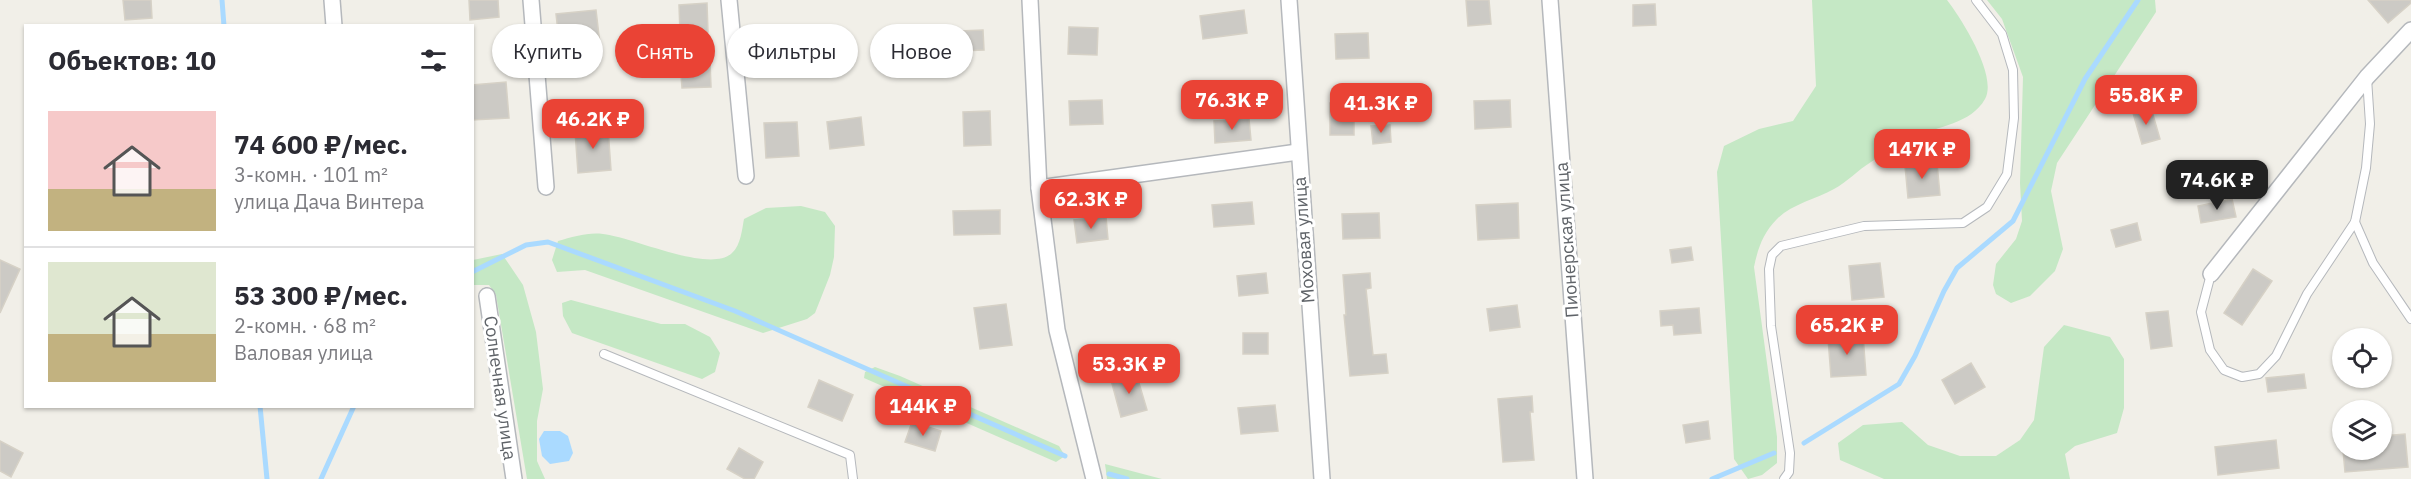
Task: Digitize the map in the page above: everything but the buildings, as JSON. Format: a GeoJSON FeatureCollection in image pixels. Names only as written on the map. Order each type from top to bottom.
{"type":"FeatureCollection","features":[{"type":"Feature","properties":{"kind":"street"},"geometry":{"type":"LineString","coordinates":[[332,0],[334,24]]}},
{"type":"Feature","properties":{"kind":"street"},"geometry":{"type":"LineString","coordinates":[[531,0],[546,187]]}},
{"type":"Feature","properties":{"kind":"street"},"geometry":{"type":"LineString","coordinates":[[729,0],[746,176]]}},
{"type":"Feature","properties":{"kind":"street"},"geometry":{"type":"LineString","coordinates":[[1030,0],[1039,188],[1057,330],[1094,479]]}},
{"type":"Feature","properties":{"kind":"street","name":"Моховая улица"},"geometry":{"type":"LineString","coordinates":[[1289,0],[1322,479]]}},
{"type":"Feature","properties":{"kind":"street","name":"Пионерская улица"},"geometry":{"type":"LineString","coordinates":[[1550,0],[1585,479]]}},
{"type":"Feature","properties":{"kind":"street"},"geometry":{"type":"LineString","coordinates":[[2211,274],[2367,77],[2411,30]]}},
{"type":"Feature","properties":{"kind":"street"},"geometry":{"type":"LineString","coordinates":[[1039,188],[1298,152]]}},
{"type":"Feature","properties":{"kind":"street","name":"Солнечная улица"},"geometry":{"type":"LineString","coordinates":[[487,296],[514,479]]}},
{"type":"Feature","properties":{"kind":"lane"},"geometry":{"type":"LineString","coordinates":[[1784,479],[1789,472],[1790,453],[1771,326],[1769,269],[1772,255],[1781,246],[1864,226],[1964,223],[1987,207],[2007,174],[2014,118],[2013,70],[2002,34],[1976,0]]}},
{"type":"Feature","properties":{"kind":"lane"},"geometry":{"type":"LineString","coordinates":[[2211,274],[2201,312],[2210,350],[2223,370],[2242,377],[2259,374],[2276,356],[2307,294],[2355,222],[2366,168],[2369,135],[2367,77]]}},
{"type":"Feature","properties":{"kind":"lane"},"geometry":{"type":"LineString","coordinates":[[2355,222],[2373,263],[2411,319]]}},
{"type":"Feature","properties":{"kind":"lane"},"geometry":{"type":"LineString","coordinates":[[604,354],[850,455],[853,479]]}},
{"type":"Feature","properties":{"kind":"green space"},"geometry":{"type":"Polygon","coordinates":[[[1812,0],[1947,0],[1976,48],[1987,76],[1988,89],[1985,99],[1971,114],[1914,137],[1887,152],[1834,189],[1790,209],[1768,230],[1759,247],[1754,267],[1777,437],[1777,463],[1762,475],[1748,479],[1734,459],[1717,172],[1724,146],[1759,129],[1793,121],[1816,86],[1812,0]]]}},
{"type":"Feature","properties":{"kind":"green space"},"geometry":{"type":"Polygon","coordinates":[[[1987,0],[2155,0],[2156,12],[2057,163],[2051,191],[2063,249],[2055,271],[2030,296],[2011,303],[1996,294],[1993,285],[1996,264],[2016,239],[2022,221],[2020,183],[2023,77],[2002,19],[1987,0]]]}},
{"type":"Feature","properties":{"kind":"green space"},"geometry":{"type":"Polygon","coordinates":[[[801,206],[825,212],[835,226],[834,257],[830,275],[815,313],[807,319],[763,333],[585,270],[557,272],[552,260],[558,241],[580,235],[597,234],[689,257],[721,258],[732,253],[737,246],[744,219],[766,208],[801,206]]]}},
{"type":"Feature","properties":{"kind":"green space"},"geometry":{"type":"Polygon","coordinates":[[[502,254],[523,285],[536,332],[543,389],[537,421],[537,461],[545,479],[527,479],[496,295],[489,285],[474,285],[474,260],[502,254]]]}},
{"type":"Feature","properties":{"kind":"green space"},"geometry":{"type":"Polygon","coordinates":[[[571,300],[661,324],[685,324],[710,337],[720,353],[715,372],[702,379],[572,333],[563,316],[562,303],[571,300]]]}},
{"type":"Feature","properties":{"kind":"green space"},"geometry":{"type":"Polygon","coordinates":[[[2064,325],[2110,337],[2124,359],[2124,408],[2117,433],[2075,446],[2065,454],[2070,479],[1884,479],[1840,460],[1838,443],[1863,425],[1902,422],[1928,445],[1960,456],[1996,456],[2020,440],[2034,420],[2044,347],[2064,325]]]}},
{"type":"Feature","properties":{"kind":"green space"},"geometry":{"type":"Polygon","coordinates":[[[875,367],[1059,446],[1065,456],[1056,462],[864,378],[865,372],[875,367]]]}},
{"type":"Feature","properties":{"kind":"green space"},"geometry":{"type":"Polygon","coordinates":[[[1105,464],[1162,479],[1107,479],[1105,464]]]}},
{"type":"Feature","properties":{"kind":"water"},"geometry":{"type":"Polygon","coordinates":[[[544,431],[560,431],[568,436],[573,453],[569,461],[550,464],[542,456],[539,439],[544,431]]]}},
{"type":"Feature","properties":{"kind":"waterway"},"geometry":{"type":"LineString","coordinates":[[222,0],[224,24]]}},
{"type":"Feature","properties":{"kind":"waterway"},"geometry":{"type":"LineString","coordinates":[[1804,443],[1899,384],[1957,268],[2013,221],[2085,79],[2138,0]]}},
{"type":"Feature","properties":{"kind":"waterway"},"geometry":{"type":"LineString","coordinates":[[474,271],[526,245],[548,242],[735,311],[1065,456]]}},
{"type":"Feature","properties":{"kind":"waterway"},"geometry":{"type":"LineString","coordinates":[[260,408],[267,479]]}},
{"type":"Feature","properties":{"kind":"waterway"},"geometry":{"type":"LineString","coordinates":[[321,479],[353,408]]}},
{"type":"Feature","properties":{"kind":"waterway"},"geometry":{"type":"LineString","coordinates":[[1712,479],[1774,453]]}},
{"type":"Feature","properties":{"kind":"waterway"},"geometry":{"type":"LineString","coordinates":[[1109,474],[1127,479]]}}]}
